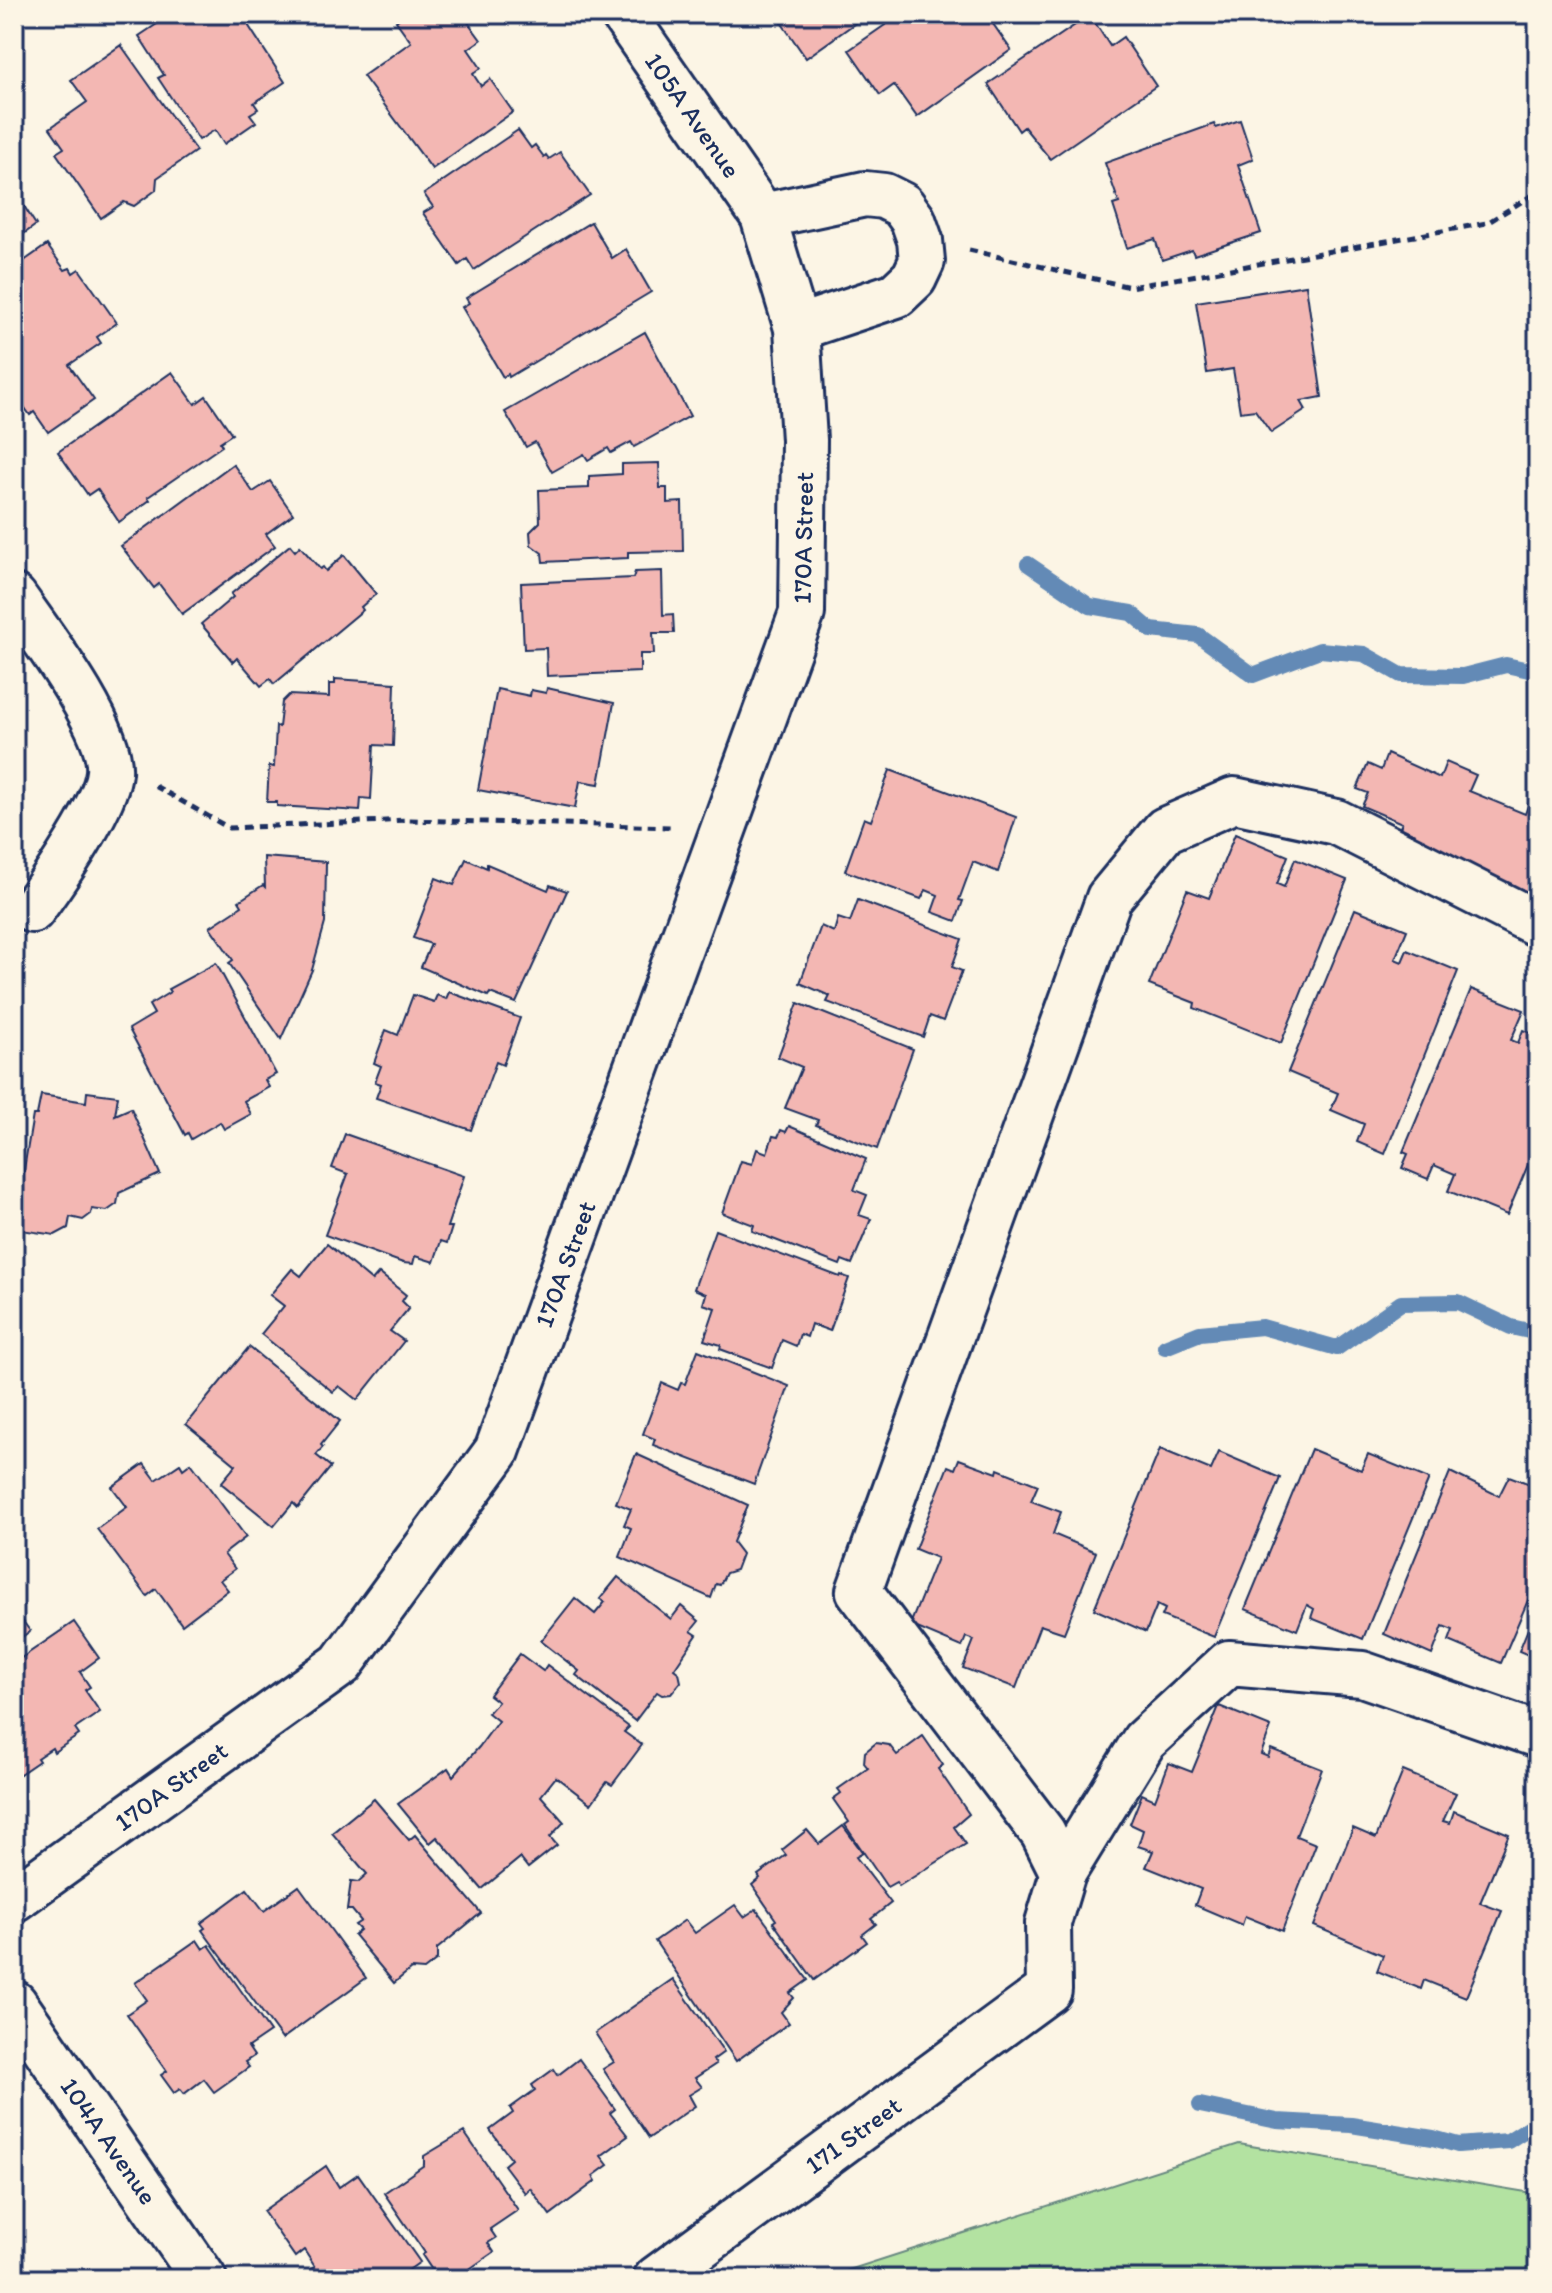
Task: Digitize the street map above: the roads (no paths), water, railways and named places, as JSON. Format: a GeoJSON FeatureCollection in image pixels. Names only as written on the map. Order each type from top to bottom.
{"type":"FeatureCollection","features":[{"type":"Feature","properties":{"kind":"street","name":"105A Avenue"},"geometry":{"type":"LineString","coordinates":[[623,14],[763,216],[797,328],[804,440]]}},
{"type":"Feature","properties":{"kind":"street"},"geometry":{"type":"LineString","coordinates":[[763,216],[865,194],[884,196],[902,205],[913,220],[920,240],[922,261],[914,278],[896,295],[797,328]]}},
{"type":"Feature","properties":{"kind":"street","name":"170A Street"},"geometry":{"type":"LineString","coordinates":[[14,1899],[341,1664],[497,1451],[802,613],[804,440]]}},
{"type":"Feature","properties":{"kind":"street"},"geometry":{"type":"LineString","coordinates":[[14,597],[84,699],[110,769],[105,793],[53,881],[32,910]]}},
{"type":"Feature","properties":{"kind":"street"},"geometry":{"type":"LineString","coordinates":[[1063,1873],[1043,1833],[859,1591],[1109,898],[1165,830],[1234,800],[1336,822],[1538,924]]}},
{"type":"Feature","properties":{"kind":"street"},"geometry":{"type":"LineString","coordinates":[[1063,1873],[1144,1741],[1229,1663],[1362,1674],[1538,1735]]}},
{"type":"Feature","properties":{"kind":"street","name":"171 Street"},"geometry":{"type":"LineString","coordinates":[[656,2279],[1049,1990],[1048,1923],[1063,1873]]}},
{"type":"Feature","properties":{"kind":"street","name":"104A Avenue"},"geometry":{"type":"LineString","coordinates":[[14,2003],[204,2279]]}},
{"type":"Feature","properties":{"kind":"waterway"},"geometry":{"type":"LineString","coordinates":[[1028,564],[1090,606],[1131,613],[1151,630],[1198,635],[1253,675],[1320,650],[1364,654],[1401,675],[1463,676],[1506,665],[1538,672]]}},
{"type":"Feature","properties":{"kind":"waterway"},"geometry":{"type":"LineString","coordinates":[[1165,1347],[1200,1333],[1262,1327],[1337,1348],[1401,1303],[1458,1302],[1511,1327],[1538,1333]]}},
{"type":"Feature","properties":{"kind":"waterway"},"geometry":{"type":"LineString","coordinates":[[1200,2105],[1277,2121],[1351,2125],[1458,2145],[1508,2141],[1538,2122]]}}]}
